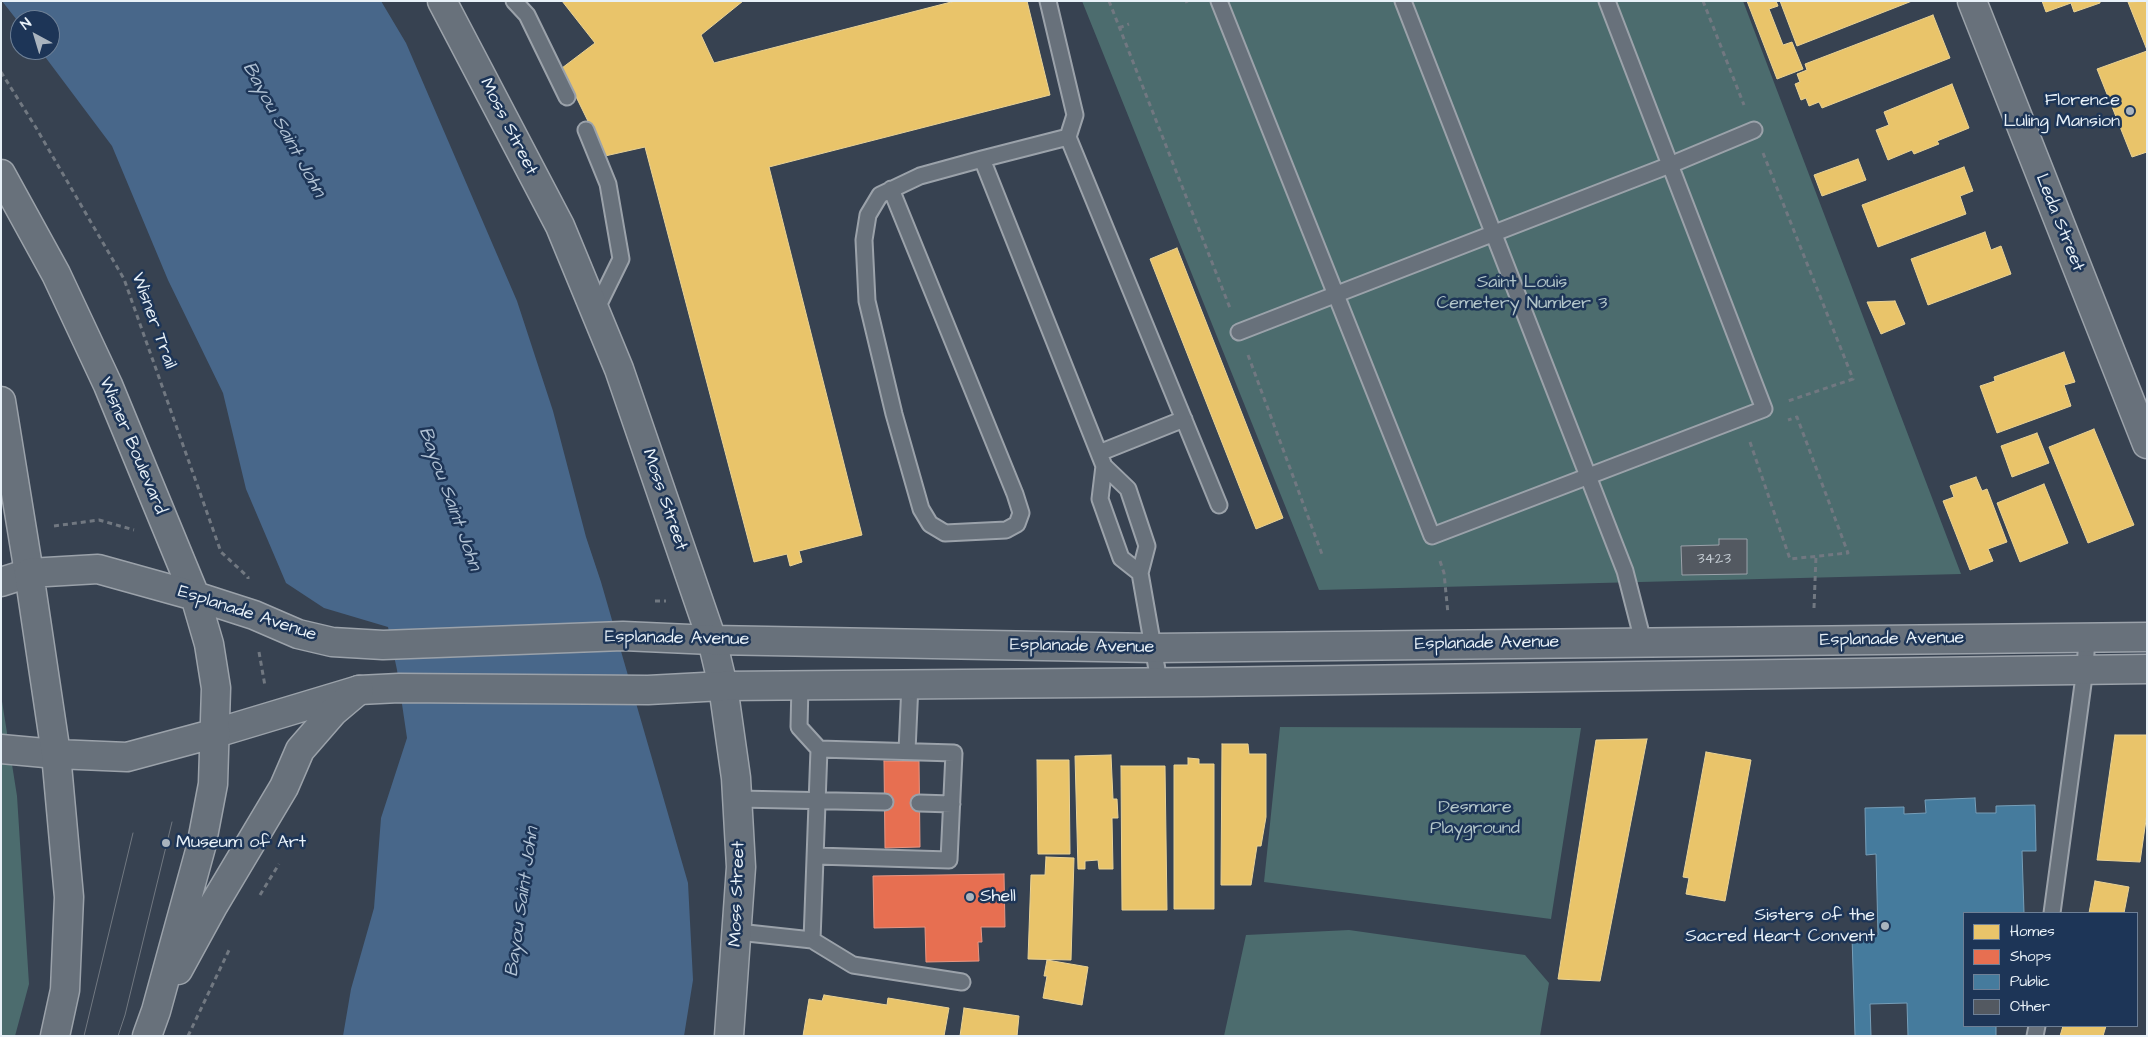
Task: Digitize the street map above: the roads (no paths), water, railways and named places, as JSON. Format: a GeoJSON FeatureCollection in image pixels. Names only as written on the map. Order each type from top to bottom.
{"type":"FeatureCollection","features":[{"type":"Feature","properties":{"kind":"street","name":"Moss Street"},"geometry":{"type":"LineString","coordinates":[[442,1],[560,226],[619,369],[712,640],[723,686],[738,799],[741,867],[738,932],[729,1036]]}},
{"type":"Feature","properties":{"kind":"street","name":"Leda Street"},"geometry":{"type":"LineString","coordinates":[[1972,1],[2147,444]]}},
{"type":"Feature","properties":{"kind":"street","name":"Wisner Boulevard"},"geometry":{"type":"LineString","coordinates":[[1,174],[56,274],[108,385],[195,596],[209,644],[216,688],[213,784],[201,847],[152,1023]]}},
{"type":"Feature","properties":{"kind":"street"},"geometry":{"type":"LineString","coordinates":[[1,401],[56,754],[69,897],[65,990],[55,1036]]}},
{"type":"Feature","properties":{"kind":"street","name":"Esplanade Avenue"},"geometry":{"type":"LineString","coordinates":[[1,582],[29,573],[98,569],[195,596],[254,615],[298,634],[332,642],[382,644],[623,636],[712,640],[1154,648],[1644,641],[2147,637]]}},
{"type":"Feature","properties":{"kind":"street"},"geometry":{"type":"LineString","coordinates":[[1644,641],[1644,675]]}},
{"type":"Feature","properties":{"kind":"street"},"geometry":{"type":"LineString","coordinates":[[1448,645],[1451,678]]}},
{"type":"Feature","properties":{"kind":"street","name":"Esplanade Avenue"},"geometry":{"type":"LineString","coordinates":[[1,750],[127,757],[216,733],[359,690],[399,688],[648,690],[723,686],[1160,682],[2147,668]]}},
{"type":"Feature","properties":{"kind":"street"},"geometry":{"type":"LineString","coordinates":[[152,1023],[213,906],[284,787],[300,750],[333,712],[359,690]]}},
{"type":"Feature","properties":{"kind":"lane"},"geometry":{"type":"LineString","coordinates":[[514,1],[527,14],[567,97]]}},
{"type":"Feature","properties":{"kind":"lane"},"geometry":{"type":"LineString","coordinates":[[1048,1],[1075,115],[1068,137],[1219,506]]}},
{"type":"Feature","properties":{"kind":"lane"},"geometry":{"type":"LineString","coordinates":[[1219,1],[1432,536],[1764,409],[1606,1]]}},
{"type":"Feature","properties":{"kind":"lane"},"geometry":{"type":"LineString","coordinates":[[1404,1],[1625,570],[1644,641]]}},
{"type":"Feature","properties":{"kind":"lane"},"geometry":{"type":"LineString","coordinates":[[586,130],[608,184],[621,260],[595,312]]}},
{"type":"Feature","properties":{"kind":"lane"},"geometry":{"type":"LineString","coordinates":[[1240,332],[1670,165],[1754,130]]}},
{"type":"Feature","properties":{"kind":"lane"},"geometry":{"type":"LineString","coordinates":[[891,190],[1022,514],[1017,524],[1006,530],[945,532],[930,524],[921,509],[894,414],[866,301],[864,240],[868,215],[880,194],[920,176],[1068,137]]}},
{"type":"Feature","properties":{"kind":"lane"},"geometry":{"type":"LineString","coordinates":[[982,159],[1101,459],[1128,489],[1147,546],[1140,574],[1160,682]]}},
{"type":"Feature","properties":{"kind":"lane"},"geometry":{"type":"LineString","coordinates":[[1101,459],[1184,419]]}},
{"type":"Feature","properties":{"kind":"lane"},"geometry":{"type":"LineString","coordinates":[[1101,459],[1100,499],[1121,558],[1140,574]]}},
{"type":"Feature","properties":{"kind":"lane"},"geometry":{"type":"LineString","coordinates":[[2052,912],[2085,669],[2087,637]]}},
{"type":"Feature","properties":{"kind":"lane"},"geometry":{"type":"LineString","coordinates":[[907,751],[910,684]]}},
{"type":"Feature","properties":{"kind":"lane"},"geometry":{"type":"LineString","coordinates":[[800,685],[799,727],[819,749],[812,940]]}},
{"type":"Feature","properties":{"kind":"lane"},"geometry":{"type":"LineString","coordinates":[[816,856],[949,860],[954,753],[819,749]]}},
{"type":"Feature","properties":{"kind":"lane"},"geometry":{"type":"LineString","coordinates":[[738,799],[885,802]]}},
{"type":"Feature","properties":{"kind":"lane"},"geometry":{"type":"LineString","coordinates":[[919,803],[952,804]]}},
{"type":"Feature","properties":{"kind":"lane"},"geometry":{"type":"LineString","coordinates":[[738,932],[812,940],[853,965],[962,982]]}},
{"type":"Feature","properties":{"kind":"water","name":"Bayou Saint John"},"geometry":{"type":"Polygon","coordinates":[[[2,1],[381,1],[406,43],[517,301],[553,411],[586,537],[601,582],[688,883],[693,980],[684,1036],[343,1036],[351,989],[374,908],[381,818],[407,738],[397,670],[388,627],[324,608],[286,583],[246,489],[223,393],[168,280],[112,146],[48,60],[60,60],[60,10],[10,11],[2,1]]]}},
{"type":"Feature","properties":{"kind":"tram line"},"geometry":{"type":"LineString","coordinates":[[118,1036],[125,1015],[172,822]]}},
{"type":"Feature","properties":{"kind":"tram line"},"geometry":{"type":"LineString","coordinates":[[84,1036],[133,833]]}},
{"type":"Feature","properties":{"kind":"place","name":"Florence Luling Mansion"},"geometry":{"type":"Point","coordinates":[2130,111]}},
{"type":"Feature","properties":{"kind":"place","name":"Museum of Art"},"geometry":{"type":"Point","coordinates":[166,843]}},
{"type":"Feature","properties":{"kind":"place","name":"Shell"},"geometry":{"type":"Point","coordinates":[970,897]}},
{"type":"Feature","properties":{"kind":"place","name":"Sisters of the Sacred Heart Convent"},"geometry":{"type":"Point","coordinates":[1885,926]}},
{"type":"Feature","properties":{"kind":"park label","name":"Saint Louis Cemetery Number 3"},"geometry":{"type":"Point","coordinates":[1522,293]}},
{"type":"Feature","properties":{"kind":"park label","name":"Desmare Playground"},"geometry":{"type":"Point","coordinates":[1475,818]}}]}
